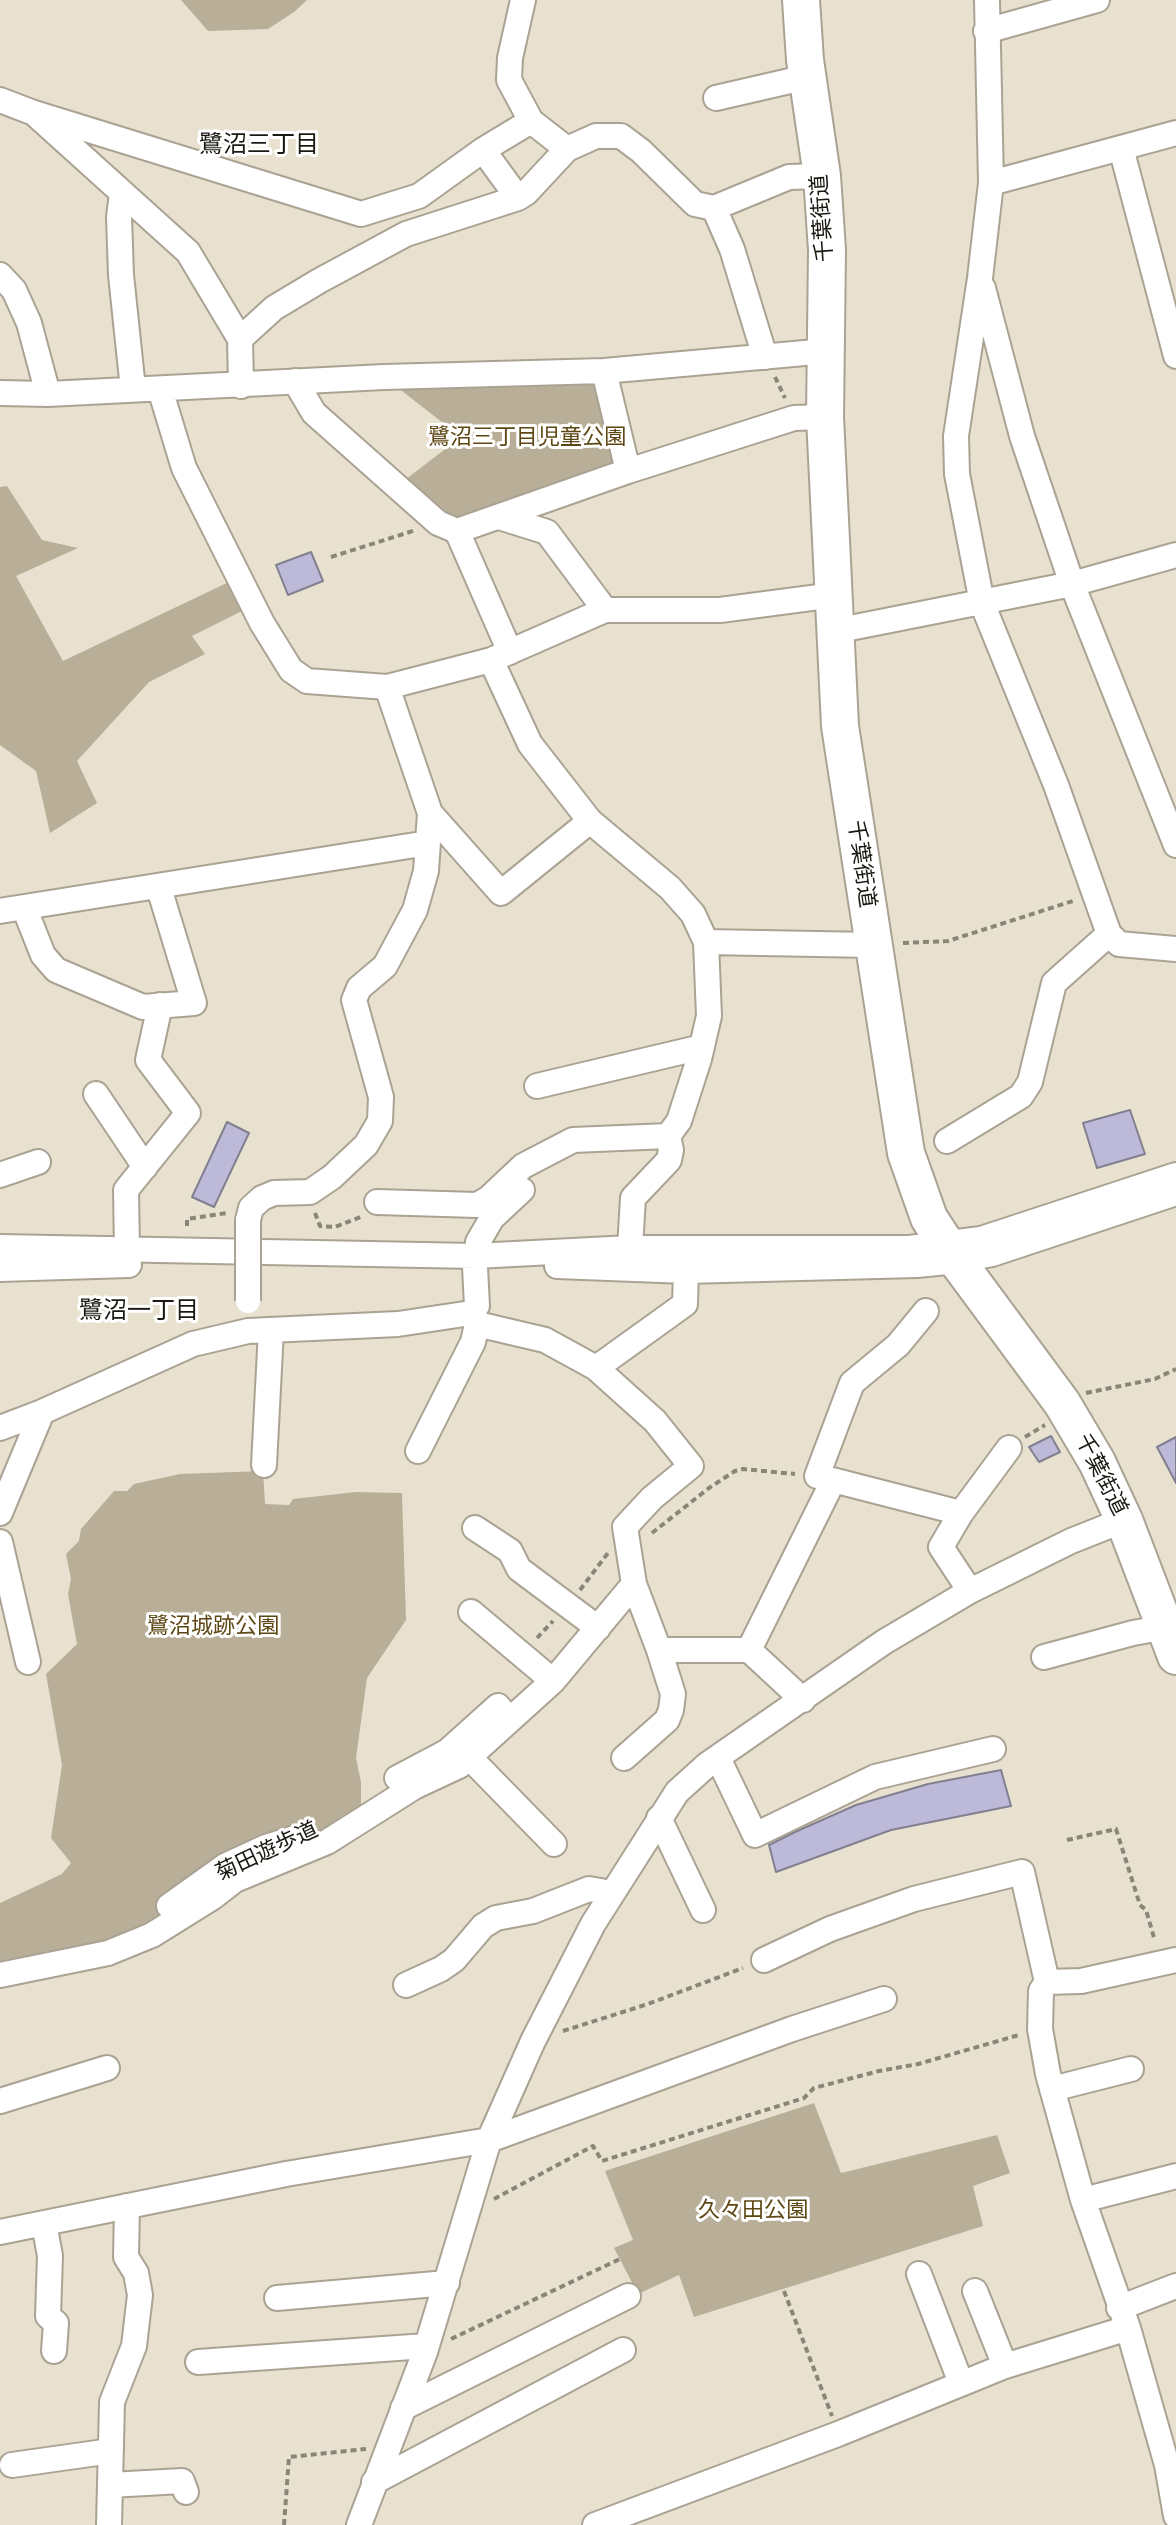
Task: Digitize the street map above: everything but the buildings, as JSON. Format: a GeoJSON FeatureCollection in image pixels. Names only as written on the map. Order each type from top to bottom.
{"type":"FeatureCollection","features":[{"type":"Feature","properties":{"kind":"highway","name":"千葉街道"},"geometry":{"type":"LineString","coordinates":[[801,0],[807,77],[822,176],[827,250],[827,351],[810,418],[834,595],[840,726],[906,1153],[929,1218],[1072,1419],[1124,1520],[1171,1642]]}},
{"type":"Feature","properties":{"kind":"street"},"geometry":{"type":"LineString","coordinates":[[523,0],[510,58],[509,80],[531,121],[567,149]]}},
{"type":"Feature","properties":{"kind":"street"},"geometry":{"type":"LineString","coordinates":[[987,0],[991,183],[956,436],[957,474],[982,603],[1056,785],[1109,934],[1119,944],[1176,949]]}},
{"type":"Feature","properties":{"kind":"street"},"geometry":{"type":"LineString","coordinates":[[986,31],[1097,0]]}},
{"type":"Feature","properties":{"kind":"street"},"geometry":{"type":"LineString","coordinates":[[716,98],[807,77]]}},
{"type":"Feature","properties":{"kind":"street"},"geometry":{"type":"LineString","coordinates":[[0,100],[361,214],[419,196],[483,150],[531,121]]}},
{"type":"Feature","properties":{"kind":"street"},"geometry":{"type":"LineString","coordinates":[[34,113],[188,252],[240,339],[241,386]]}},
{"type":"Feature","properties":{"kind":"street"},"geometry":{"type":"LineString","coordinates":[[991,183],[1176,133]]}},
{"type":"Feature","properties":{"kind":"street"},"geometry":{"type":"LineString","coordinates":[[240,339],[274,308],[406,234],[518,198],[567,149],[596,136],[621,136],[641,151],[695,204],[714,208],[789,177],[822,176]]}},
{"type":"Feature","properties":{"kind":"street"},"geometry":{"type":"LineString","coordinates":[[1121,148],[1176,356]]}},
{"type":"Feature","properties":{"kind":"street"},"geometry":{"type":"LineString","coordinates":[[483,150],[518,198]]}},
{"type":"Feature","properties":{"kind":"street"},"geometry":{"type":"LineString","coordinates":[[122,193],[119,217],[121,275],[133,389]]}},
{"type":"Feature","properties":{"kind":"street"},"geometry":{"type":"LineString","coordinates":[[714,208],[732,249],[765,357]]}},
{"type":"Feature","properties":{"kind":"street"},"geometry":{"type":"LineString","coordinates":[[361,214],[374,253]]}},
{"type":"Feature","properties":{"kind":"street"},"geometry":{"type":"LineString","coordinates":[[0,275],[14,290],[29,323],[48,394]]}},
{"type":"Feature","properties":{"kind":"street"},"geometry":{"type":"LineString","coordinates":[[980,278],[1022,436],[1072,584],[1165,787],[1176,845]]}},
{"type":"Feature","properties":{"kind":"street"},"geometry":{"type":"LineString","coordinates":[[0,393],[48,394],[295,381],[604,371],[827,351]]}},
{"type":"Feature","properties":{"kind":"street"},"geometry":{"type":"LineString","coordinates":[[604,371],[628,471]]}},
{"type":"Feature","properties":{"kind":"street"},"geometry":{"type":"LineString","coordinates":[[295,381],[314,413],[447,527],[500,656],[530,744],[590,821],[670,888],[693,914],[706,942],[710,1001],[702,1047],[679,1121],[668,1136],[671,1150],[669,1160],[633,1198],[630,1248]]}},
{"type":"Feature","properties":{"kind":"street"},"geometry":{"type":"LineString","coordinates":[[160,389],[184,468],[262,623],[291,670],[307,681],[387,687],[500,656],[605,610],[720,610],[834,595]]}},
{"type":"Feature","properties":{"kind":"street"},"geometry":{"type":"LineString","coordinates":[[447,527],[499,517],[628,471],[810,418]]}},
{"type":"Feature","properties":{"kind":"street"},"geometry":{"type":"LineString","coordinates":[[499,517],[547,532],[605,610]]}},
{"type":"Feature","properties":{"kind":"street"},"geometry":{"type":"LineString","coordinates":[[835,631],[1072,584],[1176,555]]}},
{"type":"Feature","properties":{"kind":"street"},"geometry":{"type":"LineString","coordinates":[[264,1465],[259,1331],[248,1301],[243,1216],[262,1198],[274,1193],[306,1193],[332,1177],[356,1157],[375,1134],[380,1121],[381,1097],[354,1000],[359,988],[385,966],[415,910],[426,871],[430,813],[387,687]]}},
{"type":"Feature","properties":{"kind":"street"},"geometry":{"type":"LineString","coordinates":[[430,813],[501,893],[590,821]]}},
{"type":"Feature","properties":{"kind":"street"},"geometry":{"type":"LineString","coordinates":[[159,888],[194,1003],[143,1007],[56,970],[12,909],[428,843]]}},
{"type":"Feature","properties":{"kind":"street"},"geometry":{"type":"LineString","coordinates":[[947,1141],[1021,1096],[1030,1082],[1054,983],[1109,934]]}},
{"type":"Feature","properties":{"kind":"street"},"geometry":{"type":"LineString","coordinates":[[706,942],[872,945]]}},
{"type":"Feature","properties":{"kind":"street"},"geometry":{"type":"LineString","coordinates":[[127,1250],[126,1190],[188,1113],[148,1060],[160,1005]]}},
{"type":"Feature","properties":{"kind":"street"},"geometry":{"type":"LineString","coordinates":[[537,1086],[702,1047]]}},
{"type":"Feature","properties":{"kind":"street"},"geometry":{"type":"LineString","coordinates":[[96,1094],[145,1167]]}},
{"type":"Feature","properties":{"kind":"street"},"geometry":{"type":"LineString","coordinates":[[377,1202],[477,1205],[489,1198],[523,1166],[573,1140],[668,1136]]}},
{"type":"Feature","properties":{"kind":"street"},"geometry":{"type":"LineString","coordinates":[[0,1175],[38,1162]]}},
{"type":"Feature","properties":{"kind":"street"},"geometry":{"type":"LineString","coordinates":[[418,1451],[473,1342],[478,1242],[492,1218],[532,1181],[523,1166]]}},
{"type":"Feature","properties":{"kind":"street"},"geometry":{"type":"LineString","coordinates":[[0,1247],[686,1271],[917,1265],[981,1239],[1176,1175]]}},
{"type":"Feature","properties":{"kind":"street"},"geometry":{"type":"LineString","coordinates":[[0,1269],[229,1263],[475,1262],[630,1248],[909,1248],[992,1254],[1176,1193]]}},
{"type":"Feature","properties":{"kind":"street"},"geometry":{"type":"LineString","coordinates":[[596,1368],[685,1304],[686,1271]]}},
{"type":"Feature","properties":{"kind":"street"},"geometry":{"type":"LineString","coordinates":[[749,1650],[825,1478],[852,1383],[898,1345],[926,1311]]}},
{"type":"Feature","properties":{"kind":"street"},"geometry":{"type":"LineString","coordinates":[[0,1428],[193,1344],[259,1331],[474,1318],[545,1340],[596,1368],[655,1421],[691,1466],[652,1498],[625,1527],[634,1584],[673,1694],[667,1720],[624,1758]]}},
{"type":"Feature","properties":{"kind":"street"},"geometry":{"type":"LineString","coordinates":[[0,1513],[42,1412]]}},
{"type":"Feature","properties":{"kind":"street"},"geometry":{"type":"LineString","coordinates":[[970,1591],[941,1547],[961,1513],[1009,1448]]}},
{"type":"Feature","properties":{"kind":"street"},"geometry":{"type":"LineString","coordinates":[[825,1478],[961,1513]]}},
{"type":"Feature","properties":{"kind":"street"},"geometry":{"type":"LineString","coordinates":[[359,2525],[426,2349],[489,2140],[533,2041],[593,1924],[677,1792],[718,1758],[884,1642],[970,1591],[1071,1541],[1124,1520]]}},
{"type":"Feature","properties":{"kind":"street"},"geometry":{"type":"LineString","coordinates":[[475,1528],[510,1551],[519,1569],[598,1628]]}},
{"type":"Feature","properties":{"kind":"street"},"geometry":{"type":"LineString","coordinates":[[0,1542],[28,1662]]}},
{"type":"Feature","properties":{"kind":"street"},"geometry":{"type":"LineString","coordinates":[[0,1975],[108,1953],[152,1935],[235,1880],[327,1842],[414,1787],[459,1766],[553,1681],[634,1584]]}},
{"type":"Feature","properties":{"kind":"street"},"geometry":{"type":"LineString","coordinates":[[471,1612],[553,1681]]}},
{"type":"Feature","properties":{"kind":"street"},"geometry":{"type":"LineString","coordinates":[[1044,1657],[1133,1633],[1171,1642]]}},
{"type":"Feature","properties":{"kind":"street"},"geometry":{"type":"LineString","coordinates":[[659,1650],[749,1650],[803,1700]]}},
{"type":"Feature","properties":{"kind":"street","name":"菊田遊歩道"},"geometry":{"type":"LineString","coordinates":[[0,1962],[105,1941],[142,1924],[225,1866],[322,1827],[404,1773],[448,1751],[498,1706],[509,1719]]}},
{"type":"Feature","properties":{"kind":"street"},"geometry":{"type":"LineString","coordinates":[[718,1758],[755,1835],[875,1777],[993,1749]]}},
{"type":"Feature","properties":{"kind":"street"},"geometry":{"type":"LineString","coordinates":[[470,1758],[554,1844]]}},
{"type":"Feature","properties":{"kind":"street"},"geometry":{"type":"LineString","coordinates":[[659,1818],[703,1910]]}},
{"type":"Feature","properties":{"kind":"street"},"geometry":{"type":"LineString","coordinates":[[764,1960],[830,1929],[914,1899],[1022,1872],[1047,1982],[1041,1991],[1040,2029],[1052,2089],[1083,2200],[1171,2464],[1176,2516]]}},
{"type":"Feature","properties":{"kind":"street"},"geometry":{"type":"LineString","coordinates":[[406,1985],[454,1960],[483,1926],[496,1918],[533,1911],[589,1889],[612,1893]]}},
{"type":"Feature","properties":{"kind":"street"},"geometry":{"type":"LineString","coordinates":[[1047,1982],[1081,1981],[1168,1962]]}},
{"type":"Feature","properties":{"kind":"street"},"geometry":{"type":"LineString","coordinates":[[0,2232],[286,2174],[489,2140],[792,2029],[884,1999]]}},
{"type":"Feature","properties":{"kind":"street"},"geometry":{"type":"LineString","coordinates":[[0,2101],[107,2068]]}},
{"type":"Feature","properties":{"kind":"street"},"geometry":{"type":"LineString","coordinates":[[1052,2089],[1131,2069]]}},
{"type":"Feature","properties":{"kind":"street"},"geometry":{"type":"LineString","coordinates":[[1083,2200],[1176,2176]]}},
{"type":"Feature","properties":{"kind":"street"},"geometry":{"type":"LineString","coordinates":[[109,2525],[112,2402],[134,2346],[140,2295],[136,2273],[126,2257],[127,2206]]}},
{"type":"Feature","properties":{"kind":"street"},"geometry":{"type":"LineString","coordinates":[[44,2223],[50,2256],[48,2316],[56,2323],[54,2351]]}},
{"type":"Feature","properties":{"kind":"street"},"geometry":{"type":"LineString","coordinates":[[919,2274],[961,2383]]}},
{"type":"Feature","properties":{"kind":"street"},"geometry":{"type":"LineString","coordinates":[[277,2298],[447,2283]]}},
{"type":"Feature","properties":{"kind":"street"},"geometry":{"type":"LineString","coordinates":[[595,2525],[838,2434],[1124,2318],[1176,2286]]}},
{"type":"Feature","properties":{"kind":"street"},"geometry":{"type":"LineString","coordinates":[[975,2291],[1005,2366]]}},
{"type":"Feature","properties":{"kind":"street"},"geometry":{"type":"LineString","coordinates":[[403,2408],[628,2296]]}},
{"type":"Feature","properties":{"kind":"street"},"geometry":{"type":"LineString","coordinates":[[198,2362],[426,2349]]}},
{"type":"Feature","properties":{"kind":"street"},"geometry":{"type":"LineString","coordinates":[[374,2482],[623,2350]]}},
{"type":"Feature","properties":{"kind":"street"},"geometry":{"type":"LineString","coordinates":[[12,2465],[111,2451]]}},
{"type":"Feature","properties":{"kind":"street"},"geometry":{"type":"LineString","coordinates":[[110,2485],[182,2481],[186,2492]]}},
{"type":"Feature","properties":{"kind":"path"},"geometry":{"type":"LineString","coordinates":[[765,357],[810,418]]}},
{"type":"Feature","properties":{"kind":"path"},"geometry":{"type":"LineString","coordinates":[[331,557],[447,527]]}},
{"type":"Feature","properties":{"kind":"path"},"geometry":{"type":"LineString","coordinates":[[872,945],[948,941],[1095,894]]}},
{"type":"Feature","properties":{"kind":"path"},"geometry":{"type":"LineString","coordinates":[[306,1193],[320,1226],[335,1227],[372,1213],[377,1202]]}},
{"type":"Feature","properties":{"kind":"path"},"geometry":{"type":"LineString","coordinates":[[187,1226],[187,1219],[214,1213],[243,1216]]}},
{"type":"Feature","properties":{"kind":"path"},"geometry":{"type":"LineString","coordinates":[[1081,1394],[1155,1379],[1176,1369]]}},
{"type":"Feature","properties":{"kind":"path"},"geometry":{"type":"LineString","coordinates":[[1009,1448],[1050,1421]]}},
{"type":"Feature","properties":{"kind":"path"},"geometry":{"type":"LineString","coordinates":[[628,1552],[735,1471],[743,1469],[825,1478]]}},
{"type":"Feature","properties":{"kind":"path"},"geometry":{"type":"LineString","coordinates":[[1067,1840],[1116,1829],[1140,1905],[1146,1910],[1158,1951],[1168,1962]]}},
{"type":"Feature","properties":{"kind":"path"},"geometry":{"type":"LineString","coordinates":[[533,2041],[648,2004],[764,1960]]}},
{"type":"Feature","properties":{"kind":"path"},"geometry":{"type":"LineString","coordinates":[[469,2212],[593,2146],[602,2161],[804,2098],[814,2088],[918,2064],[1040,2029]]}},
{"type":"Feature","properties":{"kind":"path"},"geometry":{"type":"LineString","coordinates":[[426,2349],[622,2258]]}},
{"type":"Feature","properties":{"kind":"path"},"geometry":{"type":"LineString","coordinates":[[784,2291],[838,2434]]}},
{"type":"Feature","properties":{"kind":"path"},"geometry":{"type":"LineString","coordinates":[[284,2525],[289,2457],[388,2446]]}},
{"type":"Feature","properties":{"kind":"green space"},"geometry":{"type":"Polygon","coordinates":[[[181,0],[307,0],[268,29],[208,31],[181,0]]]}},
{"type":"Feature","properties":{"kind":"green space","name":"鷺沼三丁目児童公園"},"geometry":{"type":"Polygon","coordinates":[[[604,371],[628,471],[457,531],[397,486],[461,437],[384,377],[604,371]]]}},
{"type":"Feature","properties":{"kind":"green space"},"geometry":{"type":"Polygon","coordinates":[[[7,486],[42,540],[78,548],[16,576],[63,661],[231,581],[244,610],[192,636],[205,654],[149,682],[77,761],[97,803],[50,833],[36,771],[0,745],[0,487],[7,486]]]}},
{"type":"Feature","properties":{"kind":"green space","name":"鷺沼城跡公園"},"geometry":{"type":"Polygon","coordinates":[[[263,1471],[265,1504],[289,1505],[293,1499],[356,1492],[402,1493],[406,1620],[367,1678],[356,1758],[361,1782],[361,1812],[152,1929],[0,1968],[0,1903],[62,1874],[71,1863],[51,1838],[62,1765],[46,1674],[77,1644],[68,1594],[71,1579],[66,1554],[79,1541],[81,1529],[114,1491],[127,1491],[134,1484],[180,1474],[263,1471]]]}},
{"type":"Feature","properties":{"kind":"green space","name":"久々田公園"},"geometry":{"type":"Polygon","coordinates":[[[814,2103],[841,2173],[997,2135],[1010,2173],[973,2186],[983,2226],[694,2317],[679,2275],[638,2294],[614,2248],[633,2240],[605,2171],[814,2103]]]}},
{"type":"Feature","properties":{"kind":"district","name":"鷺沼三丁目"},"geometry":{"type":"Point","coordinates":[259,145]}},
{"type":"Feature","properties":{"kind":"district","name":"鷺沼一丁目"},"geometry":{"type":"Point","coordinates":[139,1311]}}]}
